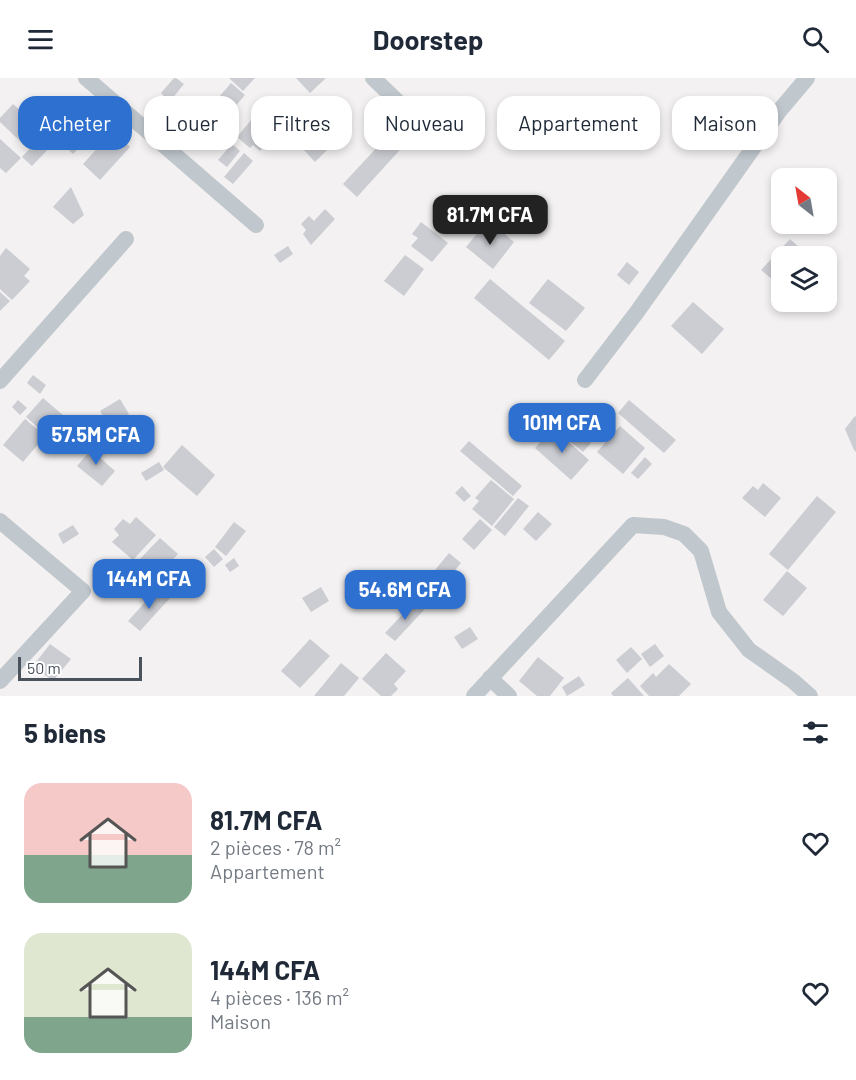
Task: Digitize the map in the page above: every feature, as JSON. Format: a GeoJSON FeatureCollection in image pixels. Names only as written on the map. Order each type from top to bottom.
{"type":"FeatureCollection","features":[{"type":"Feature","properties":{"kind":"street"},"geometry":{"type":"LineString","coordinates":[[86,78],[255,225]]}},
{"type":"Feature","properties":{"kind":"street"},"geometry":{"type":"LineString","coordinates":[[373,78],[392,96]]}},
{"type":"Feature","properties":{"kind":"street"},"geometry":{"type":"LineString","coordinates":[[585,380],[638,312],[780,111],[807,78]]}},
{"type":"Feature","properties":{"kind":"street"},"geometry":{"type":"LineString","coordinates":[[0,381],[126,239]]}},
{"type":"Feature","properties":{"kind":"street"},"geometry":{"type":"LineString","coordinates":[[0,521],[83,591],[0,681]]}},
{"type":"Feature","properties":{"kind":"street"},"geometry":{"type":"LineString","coordinates":[[474,696],[633,525],[656,525],[684,534],[701,551],[719,612],[749,650],[810,696]]}},
{"type":"Feature","properties":{"kind":"street"},"geometry":{"type":"LineString","coordinates":[[490,678],[509,696]]}},
{"type":"Feature","properties":{"kind":"building"},"geometry":{"type":"Polygon","coordinates":[[[174,78],[184,84],[174,96],[164,96],[161,93],[174,78]]]}},
{"type":"Feature","properties":{"kind":"building"},"geometry":{"type":"Polygon","coordinates":[[[229,78],[255,78],[243,91],[229,78]]]}},
{"type":"Feature","properties":{"kind":"building"},"geometry":{"type":"Polygon","coordinates":[[[296,78],[326,78],[310,93],[296,78]]]}},
{"type":"Feature","properties":{"kind":"building"},"geometry":{"type":"Polygon","coordinates":[[[231,83],[245,95],[239,102],[239,96],[220,96],[231,83]]]}},
{"type":"Feature","properties":{"kind":"building"},"geometry":{"type":"Polygon","coordinates":[[[13,104],[18,108],[18,139],[0,122],[0,118],[13,104]]]}},
{"type":"Feature","properties":{"kind":"building"},"geometry":{"type":"Polygon","coordinates":[[[251,120],[250,148],[239,139],[239,135],[251,120]]]}},
{"type":"Feature","properties":{"kind":"building"},"geometry":{"type":"Polygon","coordinates":[[[0,139],[21,158],[6,173],[0,168],[0,139]]]}},
{"type":"Feature","properties":{"kind":"building"},"geometry":{"type":"Polygon","coordinates":[[[28,150],[47,150],[32,166],[22,157],[28,150]]]}},
{"type":"Feature","properties":{"kind":"building"},"geometry":{"type":"Polygon","coordinates":[[[96,150],[127,150],[100,180],[83,164],[96,150]]]}},
{"type":"Feature","properties":{"kind":"building"},"geometry":{"type":"Polygon","coordinates":[[[227,150],[240,151],[227,167],[218,160],[227,150]]]}},
{"type":"Feature","properties":{"kind":"building"},"geometry":{"type":"Polygon","coordinates":[[[304,150],[327,150],[315,162],[304,150]]]}},
{"type":"Feature","properties":{"kind":"building"},"geometry":{"type":"Polygon","coordinates":[[[375,150],[400,150],[357,197],[343,184],[375,150]]]}},
{"type":"Feature","properties":{"kind":"building"},"geometry":{"type":"Polygon","coordinates":[[[244,153],[253,161],[233,184],[224,177],[244,153]]]}},
{"type":"Feature","properties":{"kind":"building"},"geometry":{"type":"Polygon","coordinates":[[[71,187],[84,215],[73,224],[53,207],[71,187]]]}},
{"type":"Feature","properties":{"kind":"building"},"geometry":{"type":"Polygon","coordinates":[[[325,209],[335,219],[311,245],[303,234],[306,230],[301,224],[309,216],[314,221],[325,209]]]}},
{"type":"Feature","properties":{"kind":"building"},"geometry":{"type":"Polygon","coordinates":[[[421,222],[448,243],[432,262],[411,246],[418,238],[412,234],[421,222]]]}},
{"type":"Feature","properties":{"kind":"building"},"geometry":{"type":"Polygon","coordinates":[[[494,225],[514,242],[493,269],[466,247],[480,230],[486,235],[494,225]]]}},
{"type":"Feature","properties":{"kind":"building"},"geometry":{"type":"Polygon","coordinates":[[[790,239],[798,246],[783,246],[790,239]]]}},
{"type":"Feature","properties":{"kind":"building"},"geometry":{"type":"Polygon","coordinates":[[[288,246],[293,254],[280,263],[274,255],[288,246]]]}},
{"type":"Feature","properties":{"kind":"building"},"geometry":{"type":"Polygon","coordinates":[[[6,248],[30,269],[24,276],[30,281],[12,300],[0,289],[0,256],[6,248]]]}},
{"type":"Feature","properties":{"kind":"building"},"geometry":{"type":"Polygon","coordinates":[[[405,255],[424,269],[404,296],[384,281],[405,255]]]}},
{"type":"Feature","properties":{"kind":"building"},"geometry":{"type":"Polygon","coordinates":[[[771,259],[771,279],[761,270],[771,259]]]}},
{"type":"Feature","properties":{"kind":"building"},"geometry":{"type":"Polygon","coordinates":[[[627,262],[639,272],[629,285],[617,275],[627,262]]]}},
{"type":"Feature","properties":{"kind":"building"},"geometry":{"type":"Polygon","coordinates":[[[490,279],[565,341],[549,360],[474,298],[490,279]]]}},
{"type":"Feature","properties":{"kind":"building"},"geometry":{"type":"Polygon","coordinates":[[[548,279],[585,308],[566,331],[529,303],[548,279]]]}},
{"type":"Feature","properties":{"kind":"building"},"geometry":{"type":"Polygon","coordinates":[[[0,292],[10,301],[0,311],[0,292]]]}},
{"type":"Feature","properties":{"kind":"building"},"geometry":{"type":"Polygon","coordinates":[[[693,302],[724,329],[702,354],[671,326],[693,302]]]}},
{"type":"Feature","properties":{"kind":"building"},"geometry":{"type":"Polygon","coordinates":[[[33,375],[46,385],[40,394],[27,383],[33,375]]]}},
{"type":"Feature","properties":{"kind":"building"},"geometry":{"type":"Polygon","coordinates":[[[43,398],[64,416],[48,436],[26,417],[43,398]]]}},
{"type":"Feature","properties":{"kind":"building"},"geometry":{"type":"Polygon","coordinates":[[[120,399],[129,414],[109,426],[100,411],[120,399]]]}},
{"type":"Feature","properties":{"kind":"building"},"geometry":{"type":"Polygon","coordinates":[[[18,400],[27,408],[20,415],[12,407],[18,400]]]}},
{"type":"Feature","properties":{"kind":"building"},"geometry":{"type":"Polygon","coordinates":[[[629,400],[676,440],[664,453],[618,413],[629,400]]]}},
{"type":"Feature","properties":{"kind":"building"},"geometry":{"type":"Polygon","coordinates":[[[856,417],[856,452],[845,429],[856,417]]]}},
{"type":"Feature","properties":{"kind":"building"},"geometry":{"type":"Polygon","coordinates":[[[25,419],[45,436],[23,462],[3,445],[25,419]]]}},
{"type":"Feature","properties":{"kind":"building"},"geometry":{"type":"Polygon","coordinates":[[[564,420],[591,443],[583,452],[555,429],[564,420]]]}},
{"type":"Feature","properties":{"kind":"building"},"geometry":{"type":"Polygon","coordinates":[[[620,426],[645,448],[623,474],[597,452],[620,426]]]}},
{"type":"Feature","properties":{"kind":"building"},"geometry":{"type":"Polygon","coordinates":[[[553,428],[589,460],[571,480],[535,448],[553,428]]]}},
{"type":"Feature","properties":{"kind":"building"},"geometry":{"type":"Polygon","coordinates":[[[469,441],[522,486],[513,496],[460,451],[469,441]]]}},
{"type":"Feature","properties":{"kind":"building"},"geometry":{"type":"Polygon","coordinates":[[[97,443],[104,450],[98,456],[115,471],[102,486],[77,466],[97,443]]]}},
{"type":"Feature","properties":{"kind":"building"},"geometry":{"type":"Polygon","coordinates":[[[182,445],[215,475],[197,496],[163,467],[182,445]]]}},
{"type":"Feature","properties":{"kind":"building"},"geometry":{"type":"Polygon","coordinates":[[[645,457],[652,464],[638,479],[631,473],[645,457]]]}},
{"type":"Feature","properties":{"kind":"building"},"geometry":{"type":"Polygon","coordinates":[[[159,462],[164,470],[146,481],[141,473],[159,462]]]}},
{"type":"Feature","properties":{"kind":"building"},"geometry":{"type":"Polygon","coordinates":[[[491,480],[514,499],[492,526],[472,509],[479,501],[475,498],[491,480]]]}},
{"type":"Feature","properties":{"kind":"building"},"geometry":{"type":"Polygon","coordinates":[[[763,483],[781,498],[765,517],[742,498],[753,486],[758,490],[763,483]]]}},
{"type":"Feature","properties":{"kind":"building"},"geometry":{"type":"Polygon","coordinates":[[[462,486],[471,496],[464,502],[455,493],[462,486]]]}},
{"type":"Feature","properties":{"kind":"building"},"geometry":{"type":"Polygon","coordinates":[[[817,496],[836,512],[788,570],[769,554],[817,496]]]}},
{"type":"Feature","properties":{"kind":"building"},"geometry":{"type":"Polygon","coordinates":[[[518,498],[529,506],[505,536],[494,527],[518,498]]]}},
{"type":"Feature","properties":{"kind":"building"},"geometry":{"type":"Polygon","coordinates":[[[538,512],[552,524],[536,541],[523,529],[538,512]]]}},
{"type":"Feature","properties":{"kind":"building"},"geometry":{"type":"Polygon","coordinates":[[[136,517],[156,535],[133,560],[112,542],[119,535],[114,529],[123,519],[130,524],[136,517]]]}},
{"type":"Feature","properties":{"kind":"building"},"geometry":{"type":"Polygon","coordinates":[[[480,519],[492,530],[474,550],[462,539],[480,519]]]}},
{"type":"Feature","properties":{"kind":"building"},"geometry":{"type":"Polygon","coordinates":[[[234,522],[246,531],[226,556],[215,547],[234,522]]]}},
{"type":"Feature","properties":{"kind":"building"},"geometry":{"type":"Polygon","coordinates":[[[73,525],[79,534],[63,544],[58,534],[73,525]]]}},
{"type":"Feature","properties":{"kind":"building"},"geometry":{"type":"Polygon","coordinates":[[[160,538],[178,554],[158,575],[140,559],[160,538]]]}},
{"type":"Feature","properties":{"kind":"building"},"geometry":{"type":"Polygon","coordinates":[[[214,549],[223,559],[214,567],[205,557],[214,549]]]}},
{"type":"Feature","properties":{"kind":"building"},"geometry":{"type":"Polygon","coordinates":[[[449,553],[461,563],[438,591],[426,581],[449,553]]]}},
{"type":"Feature","properties":{"kind":"building"},"geometry":{"type":"Polygon","coordinates":[[[234,558],[239,566],[230,572],[225,565],[234,558]]]}},
{"type":"Feature","properties":{"kind":"building"},"geometry":{"type":"Polygon","coordinates":[[[787,571],[807,588],[783,616],[763,600],[787,571]]]}},
{"type":"Feature","properties":{"kind":"building"},"geometry":{"type":"Polygon","coordinates":[[[321,587],[329,601],[311,612],[302,598],[321,587]]]}},
{"type":"Feature","properties":{"kind":"building"},"geometry":{"type":"Polygon","coordinates":[[[158,588],[170,598],[140,631],[128,621],[158,588]]]}},
{"type":"Feature","properties":{"kind":"building"},"geometry":{"type":"Polygon","coordinates":[[[415,601],[424,610],[395,641],[385,633],[415,601]]]}},
{"type":"Feature","properties":{"kind":"building"},"geometry":{"type":"Polygon","coordinates":[[[470,627],[478,639],[462,649],[454,637],[470,627]]]}},
{"type":"Feature","properties":{"kind":"building"},"geometry":{"type":"Polygon","coordinates":[[[310,639],[330,656],[300,688],[281,671],[310,639]]]}},
{"type":"Feature","properties":{"kind":"building"},"geometry":{"type":"Polygon","coordinates":[[[50,644],[71,659],[53,681],[33,666],[50,644]]]}},
{"type":"Feature","properties":{"kind":"building"},"geometry":{"type":"Polygon","coordinates":[[[655,644],[664,656],[650,667],[641,654],[655,644]]]}},
{"type":"Feature","properties":{"kind":"building"},"geometry":{"type":"Polygon","coordinates":[[[631,647],[642,659],[627,673],[616,660],[631,647]]]}},
{"type":"Feature","properties":{"kind":"building"},"geometry":{"type":"Polygon","coordinates":[[[386,653],[406,671],[394,684],[398,689],[391,696],[381,696],[362,679],[386,653]]]}},
{"type":"Feature","properties":{"kind":"building"},"geometry":{"type":"Polygon","coordinates":[[[538,657],[564,678],[550,696],[537,696],[519,681],[538,657]]]}},
{"type":"Feature","properties":{"kind":"building"},"geometry":{"type":"Polygon","coordinates":[[[341,663],[359,678],[344,696],[314,696],[341,663]]]}},
{"type":"Feature","properties":{"kind":"building"},"geometry":{"type":"Polygon","coordinates":[[[669,664],[691,684],[679,696],[649,696],[640,686],[653,673],[656,677],[669,664]]]}},
{"type":"Feature","properties":{"kind":"building"},"geometry":{"type":"Polygon","coordinates":[[[579,676],[585,685],[567,696],[562,687],[579,676]]]}},
{"type":"Feature","properties":{"kind":"building"},"geometry":{"type":"Polygon","coordinates":[[[628,678],[644,696],[613,696],[611,693],[628,678]]]}}]}
